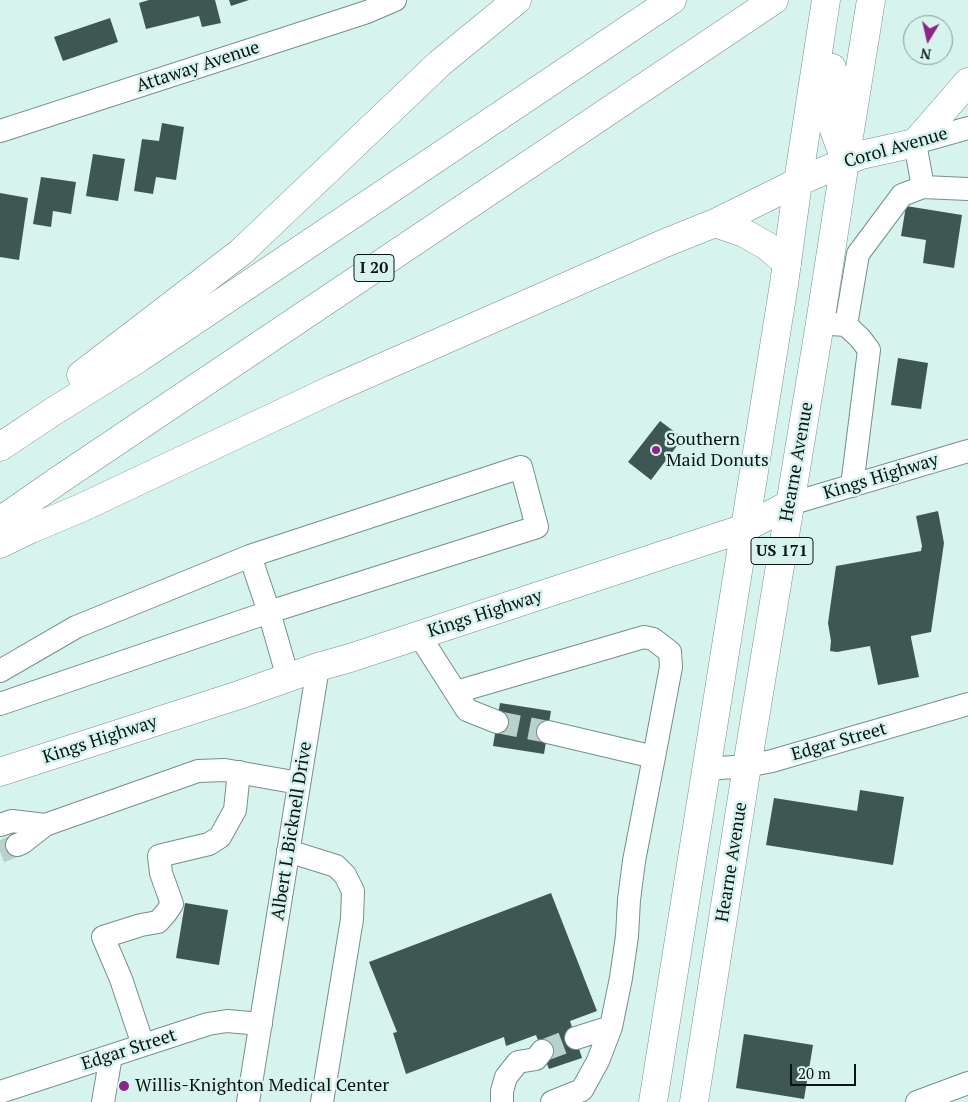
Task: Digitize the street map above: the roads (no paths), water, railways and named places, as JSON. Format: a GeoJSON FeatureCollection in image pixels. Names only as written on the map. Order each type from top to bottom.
{"type":"FeatureCollection","features":[{"type":"Feature","properties":{"kind":"main road"},"geometry":{"type":"LineString","coordinates":[[0,438],[241,252],[440,63],[517,0]]}},
{"type":"Feature","properties":{"kind":"main road"},"geometry":{"type":"LineString","coordinates":[[0,448],[54,411],[139,358],[672,0]]}},
{"type":"Feature","properties":{"kind":"main road","name":"I 20"},"geometry":{"type":"LineString","coordinates":[[0,521],[67,474],[774,0]]}},
{"type":"Feature","properties":{"kind":"main road"},"geometry":{"type":"LineString","coordinates":[[827,0],[836,27],[828,101],[832,124],[845,161]]}},
{"type":"Feature","properties":{"kind":"main road","name":"US 171"},"geometry":{"type":"LineString","coordinates":[[653,1102],[787,263],[827,0]]}},
{"type":"Feature","properties":{"kind":"main road","name":"Hearne Avenue"},"geometry":{"type":"LineString","coordinates":[[694,1102],[790,504],[833,324],[845,161],[871,0]]}},
{"type":"Feature","properties":{"kind":"main road"},"geometry":{"type":"LineString","coordinates":[[915,142],[968,82]]}},
{"type":"Feature","properties":{"kind":"main road","name":"Corol Avenue"},"geometry":{"type":"LineString","coordinates":[[0,544],[81,508],[333,389],[665,243],[715,224],[798,182],[845,161],[862,154],[915,142]]}},
{"type":"Feature","properties":{"kind":"main road"},"geometry":{"type":"LineString","coordinates":[[715,224],[744,233],[767,246],[787,263]]}},
{"type":"Feature","properties":{"kind":"main road","name":"Kings Highway"},"geometry":{"type":"LineString","coordinates":[[0,770],[239,695],[318,667],[745,528],[790,504]]}},
{"type":"Feature","properties":{"kind":"main road"},"geometry":{"type":"LineString","coordinates":[[690,873],[729,879]]}},
{"type":"Feature","properties":{"kind":"street","name":"Attaway Avenue"},"geometry":{"type":"LineString","coordinates":[[0,131],[366,12],[395,0]]}},
{"type":"Feature","properties":{"kind":"street","name":"Corol Avenue"},"geometry":{"type":"LineString","coordinates":[[915,142],[968,128]]}},
{"type":"Feature","properties":{"kind":"street"},"geometry":{"type":"LineString","coordinates":[[915,142],[923,187]]}},
{"type":"Feature","properties":{"kind":"street"},"geometry":{"type":"LineString","coordinates":[[852,486],[869,350],[860,338],[833,324],[858,254],[902,195],[923,187],[968,188]]}},
{"type":"Feature","properties":{"kind":"street","name":"Kings Highway"},"geometry":{"type":"LineString","coordinates":[[790,504],[968,451]]}},
{"type":"Feature","properties":{"kind":"street"},"geometry":{"type":"LineString","coordinates":[[0,671],[76,627],[250,556],[521,467],[537,527],[269,612],[0,704]]}},
{"type":"Feature","properties":{"kind":"street"},"geometry":{"type":"LineString","coordinates":[[250,556],[288,678]]}},
{"type":"Feature","properties":{"kind":"street"},"geometry":{"type":"LineString","coordinates":[[419,635],[467,710],[497,722]]}},
{"type":"Feature","properties":{"kind":"street"},"geometry":{"type":"LineString","coordinates":[[456,692],[644,637],[654,639],[670,652],[671,667],[634,861],[627,936],[611,1027],[598,1061],[582,1090],[552,1102]]}},
{"type":"Feature","properties":{"kind":"street","name":"Albert L Bicknell Drive"},"geometry":{"type":"LineString","coordinates":[[248,1102],[318,667]]}},
{"type":"Feature","properties":{"kind":"street","name":"Edgar Street"},"geometry":{"type":"LineString","coordinates":[[707,769],[747,766],[772,761],[968,704]]}},
{"type":"Feature","properties":{"kind":"street"},"geometry":{"type":"LineString","coordinates":[[548,732],[654,757]]}},
{"type":"Feature","properties":{"kind":"street"},"geometry":{"type":"LineString","coordinates":[[17,845],[45,825],[198,772],[226,770],[299,783]]}},
{"type":"Feature","properties":{"kind":"street"},"geometry":{"type":"LineString","coordinates":[[143,1045],[122,979],[103,937],[141,925],[158,922],[166,913],[172,904],[162,873],[160,856],[209,844],[220,837],[235,810],[239,772]]}},
{"type":"Feature","properties":{"kind":"street"},"geometry":{"type":"LineString","coordinates":[[0,824],[12,822],[45,825]]}},
{"type":"Feature","properties":{"kind":"street"},"geometry":{"type":"LineString","coordinates":[[288,851],[336,866],[345,874],[353,891],[352,919],[322,1102]]}},
{"type":"Feature","properties":{"kind":"street","name":"Edgar Street"},"geometry":{"type":"LineString","coordinates":[[0,1092],[208,1024],[227,1021],[261,1024]]}},
{"type":"Feature","properties":{"kind":"street"},"geometry":{"type":"LineString","coordinates":[[576,1038],[611,1027]]}},
{"type":"Feature","properties":{"kind":"street"},"geometry":{"type":"LineString","coordinates":[[502,1102],[502,1091],[506,1077],[518,1062],[536,1059],[542,1051]]}},
{"type":"Feature","properties":{"kind":"street"},"geometry":{"type":"LineString","coordinates":[[103,1102],[111,1056]]}},
{"type":"Feature","properties":{"kind":"street"},"geometry":{"type":"LineString","coordinates":[[917,1102],[968,1083]]}},
{"type":"Feature","properties":{"kind":"tunnel"},"geometry":{"type":"LineString","coordinates":[[497,722],[548,732]]}},
{"type":"Feature","properties":{"kind":"tunnel"},"geometry":{"type":"LineString","coordinates":[[0,852],[17,845]]}},
{"type":"Feature","properties":{"kind":"tunnel"},"geometry":{"type":"LineString","coordinates":[[542,1051],[576,1038]]}},
{"type":"Feature","properties":{"kind":"place","name":"Southern Maid Donuts"},"geometry":{"type":"Point","coordinates":[656,450]}},
{"type":"Feature","properties":{"kind":"place","name":"Willis-Knighton Medical Center"},"geometry":{"type":"Point","coordinates":[124,1086]}}]}
